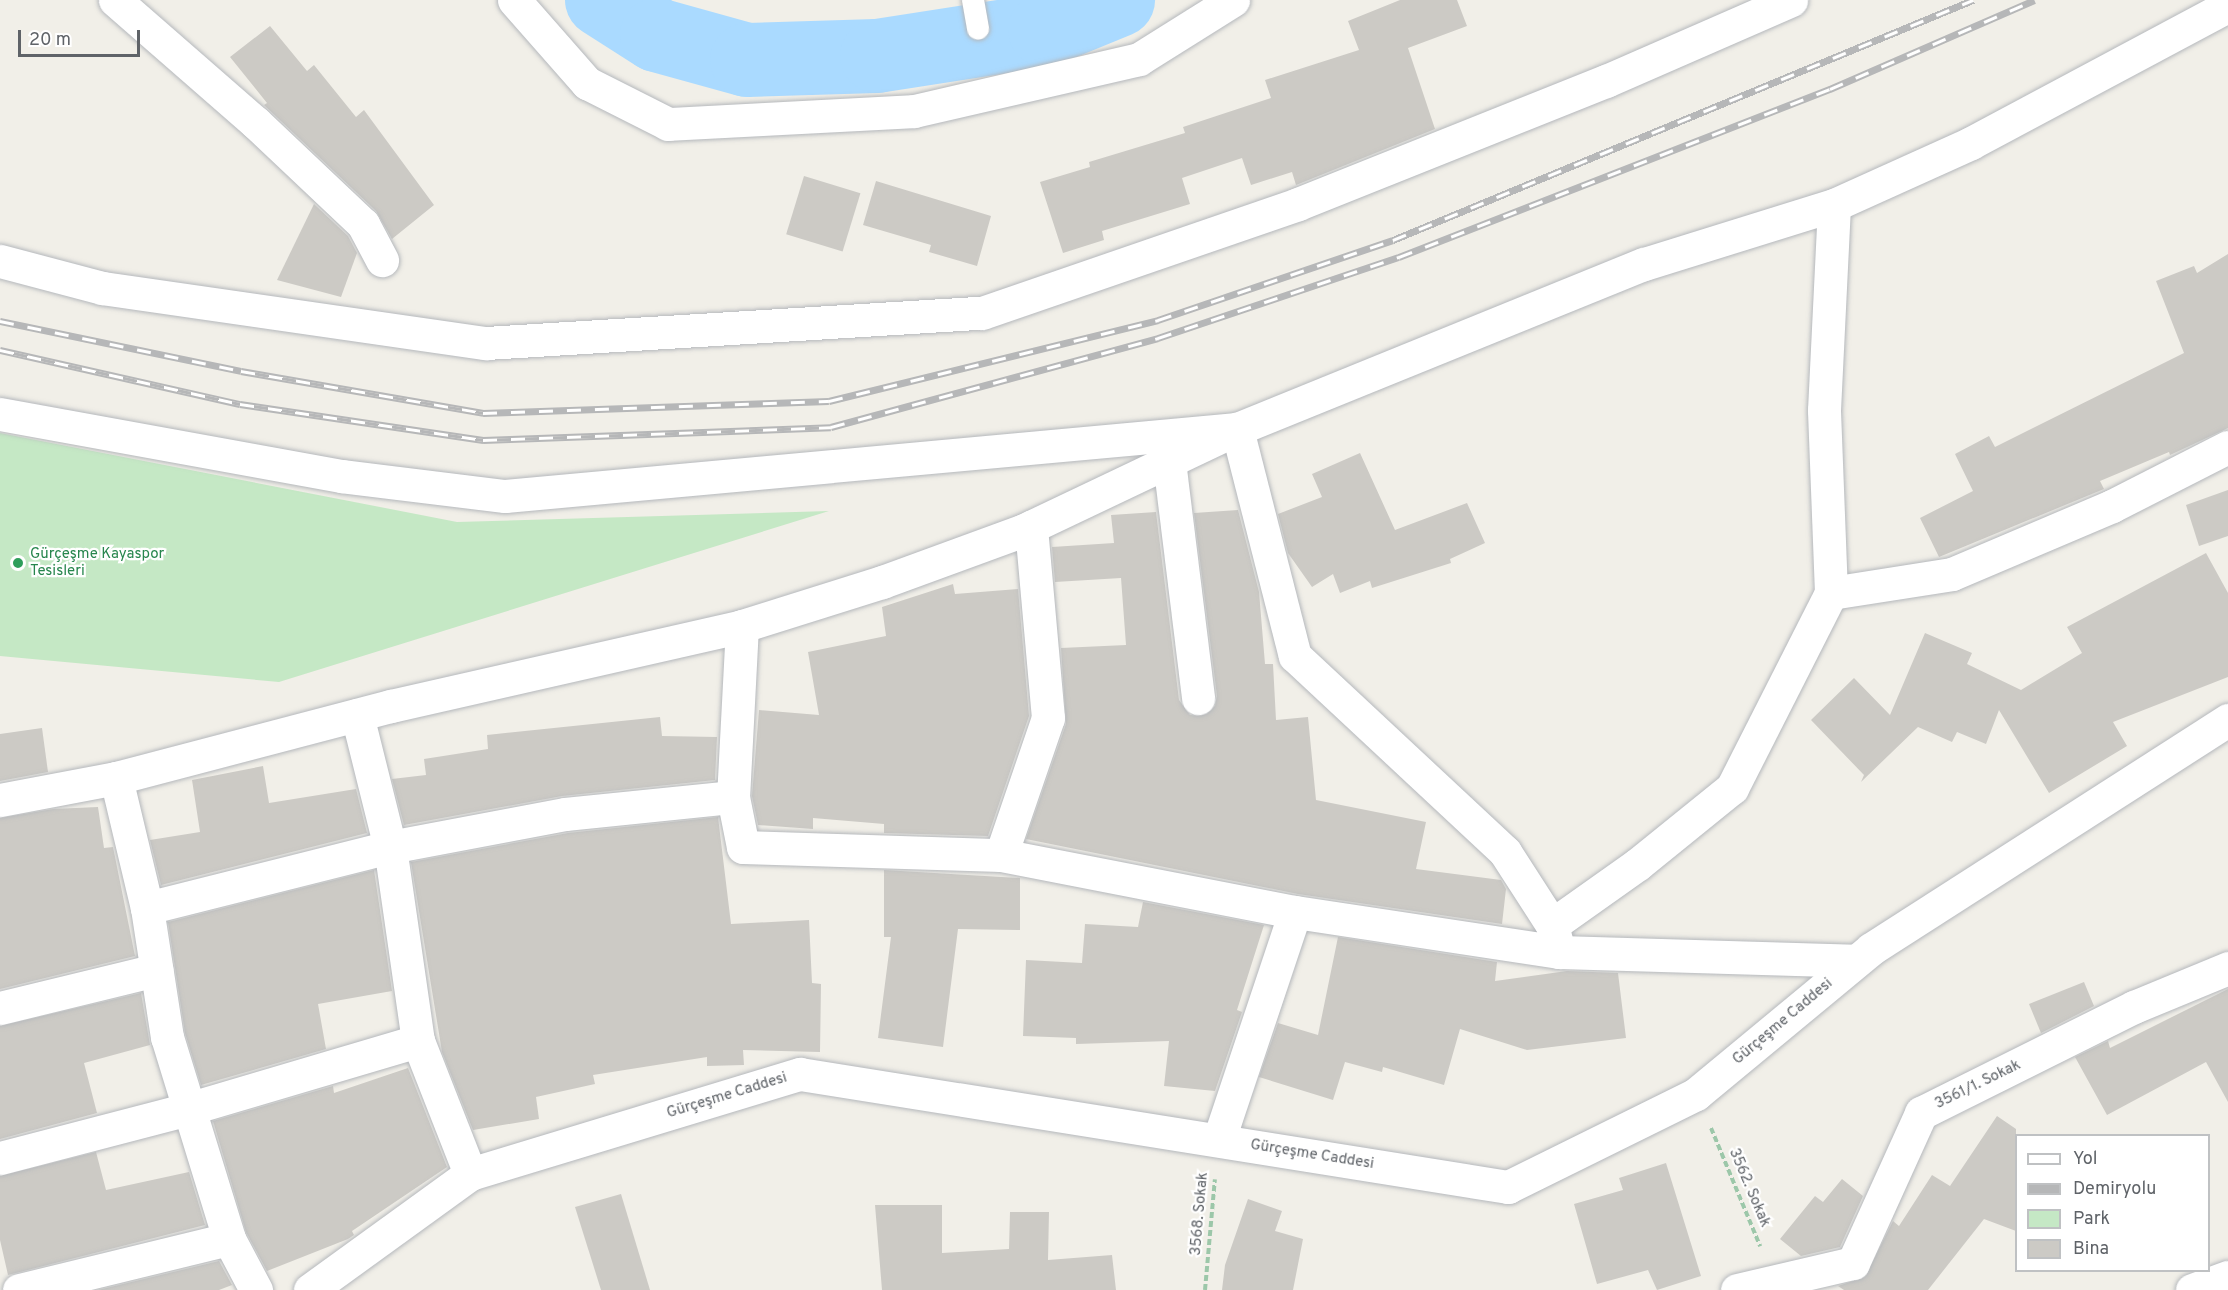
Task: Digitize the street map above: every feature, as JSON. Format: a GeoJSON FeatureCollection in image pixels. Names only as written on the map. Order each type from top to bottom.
{"type":"FeatureCollection","features":[{"type":"Feature","properties":{"kind":"street"},"geometry":{"type":"LineString","coordinates":[[115,0],[255,122],[363,224],[382,260]]}},
{"type":"Feature","properties":{"kind":"street"},"geometry":{"type":"LineString","coordinates":[[514,0],[587,83],[668,124],[914,111],[1139,59],[1233,0]]}},
{"type":"Feature","properties":{"kind":"street"},"geometry":{"type":"LineString","coordinates":[[0,261],[102,288],[486,343],[982,313],[1298,204],[1606,81],[1791,0]]}},
{"type":"Feature","properties":{"kind":"street"},"geometry":{"type":"LineString","coordinates":[[0,801],[116,778],[357,715],[742,626],[882,582],[1031,527],[1237,429],[1644,264],[1834,205],[1971,143],[2228,6]]}},
{"type":"Feature","properties":{"kind":"street"},"geometry":{"type":"LineString","coordinates":[[1555,939],[1638,864],[1732,788],[1831,593],[1824,410],[1834,205]]}},
{"type":"Feature","properties":{"kind":"street"},"geometry":{"type":"LineString","coordinates":[[0,414],[341,476],[505,496],[1237,429]]}},
{"type":"Feature","properties":{"kind":"street"},"geometry":{"type":"LineString","coordinates":[[1237,429],[1295,656],[1505,852],[1555,939]]}},
{"type":"Feature","properties":{"kind":"street"},"geometry":{"type":"LineString","coordinates":[[1831,593],[1952,573],[2112,506],[2228,447]]}},
{"type":"Feature","properties":{"kind":"street"},"geometry":{"type":"LineString","coordinates":[[1169,460],[1198,698]]}},
{"type":"Feature","properties":{"kind":"street"},"geometry":{"type":"LineString","coordinates":[[1001,855],[1048,718],[1031,527]]}},
{"type":"Feature","properties":{"kind":"street"},"geometry":{"type":"LineString","coordinates":[[742,626],[733,797],[743,847],[1001,855],[1295,912],[1555,939],[1856,961]]}},
{"type":"Feature","properties":{"kind":"street"},"geometry":{"type":"LineString","coordinates":[[357,715],[390,847],[418,1041],[470,1174]]}},
{"type":"Feature","properties":{"kind":"street","name":"Gürçeşme Caddesi"},"geometry":{"type":"LineString","coordinates":[[310,1290],[470,1174],[800,1074],[1219,1139],[1508,1187],[1696,1094],[1856,961],[2228,720]]}},
{"type":"Feature","properties":{"kind":"street"},"geometry":{"type":"LineString","coordinates":[[116,778],[147,908],[167,1037],[229,1239],[256,1290]]}},
{"type":"Feature","properties":{"kind":"street"},"geometry":{"type":"LineString","coordinates":[[147,908],[390,847],[565,814],[733,797]]}},
{"type":"Feature","properties":{"kind":"street"},"geometry":{"type":"LineString","coordinates":[[1219,1139],[1295,912]]}},
{"type":"Feature","properties":{"kind":"street","name":"3561/1. Sokak"},"geometry":{"type":"LineString","coordinates":[[1737,1290],[1853,1263],[1921,1113],[2134,1007],[2228,968]]}},
{"type":"Feature","properties":{"kind":"street"},"geometry":{"type":"LineString","coordinates":[[0,1008],[156,970]]}},
{"type":"Feature","properties":{"kind":"street"},"geometry":{"type":"LineString","coordinates":[[0,1158],[188,1109],[418,1041]]}},
{"type":"Feature","properties":{"kind":"street"},"geometry":{"type":"LineString","coordinates":[[19,1290],[229,1239]]}},
{"type":"Feature","properties":{"kind":"street"},"geometry":{"type":"LineString","coordinates":[[2192,1290],[2228,1276]]}},
{"type":"Feature","properties":{"kind":"lane"},"geometry":{"type":"LineString","coordinates":[[973,0],[978,29]]}},
{"type":"Feature","properties":{"kind":"path","name":"3562. Sokak"},"geometry":{"type":"LineString","coordinates":[[1696,1094],[1776,1282]]}},
{"type":"Feature","properties":{"kind":"path","name":"3568. Sokak"},"geometry":{"type":"LineString","coordinates":[[1205,1290],[1219,1139]]}},
{"type":"Feature","properties":{"kind":"green space"},"geometry":{"type":"Polygon","coordinates":[[[0,433],[457,522],[829,511],[279,682],[0,656],[0,433]]]}},
{"type":"Feature","properties":{"kind":"building"},"geometry":{"type":"Polygon","coordinates":[[[1400,0],[1457,0],[1467,26],[1408,48],[1435,129],[1296,185],[1292,172],[1251,185],[1242,158],[1182,178],[1190,204],[1102,231],[1104,240],[1063,253],[1040,182],[1090,167],[1089,162],[1185,133],[1183,127],[1271,98],[1265,80],[1359,50],[1348,21],[1400,0]]]}},
{"type":"Feature","properties":{"kind":"building"},"geometry":{"type":"Polygon","coordinates":[[[270,26],[307,71],[314,65],[356,117],[364,110],[434,205],[392,239],[376,211],[264,105],[267,103],[230,57],[270,26]]]}},
{"type":"Feature","properties":{"kind":"building"},"geometry":{"type":"Polygon","coordinates":[[[804,176],[860,193],[843,252],[786,234],[804,176]]]}},
{"type":"Feature","properties":{"kind":"building"},"geometry":{"type":"Polygon","coordinates":[[[876,181],[991,216],[977,266],[929,252],[931,245],[863,225],[876,181]]]}},
{"type":"Feature","properties":{"kind":"building"},"geometry":{"type":"Polygon","coordinates":[[[314,204],[348,236],[357,253],[341,297],[277,280],[314,204]]]}},
{"type":"Feature","properties":{"kind":"building"},"geometry":{"type":"Polygon","coordinates":[[[2228,254],[2228,428],[2170,455],[2169,452],[2100,481],[2104,489],[1939,557],[1920,518],[1973,491],[1955,454],[1989,436],[1995,447],[2184,353],[2156,281],[2194,266],[2197,273],[2228,254]]]}},
{"type":"Feature","properties":{"kind":"building"},"geometry":{"type":"Polygon","coordinates":[[[1360,453],[1395,530],[1467,503],[1485,543],[1450,559],[1451,563],[1372,588],[1370,581],[1340,593],[1333,574],[1312,587],[1288,553],[1278,514],[1322,497],[1312,474],[1360,453]]]}},
{"type":"Feature","properties":{"kind":"building"},"geometry":{"type":"Polygon","coordinates":[[[2228,490],[2228,536],[2199,546],[2186,505],[2228,490]]]}},
{"type":"Feature","properties":{"kind":"building"},"geometry":{"type":"Polygon","coordinates":[[[1238,510],[1259,592],[1265,664],[1273,664],[1276,720],[1308,717],[1316,800],[1426,822],[1416,869],[1501,880],[1506,889],[1502,924],[1298,894],[1026,839],[1066,724],[1061,648],[1126,645],[1121,578],[1055,582],[1052,547],[1114,543],[1111,515],[1156,512],[1179,700],[1190,715],[1201,716],[1215,706],[1217,696],[1194,513],[1238,510]]]}},
{"type":"Feature","properties":{"kind":"building"},"geometry":{"type":"Polygon","coordinates":[[[2206,553],[2228,593],[2228,677],[2113,722],[2127,746],[2049,793],[1999,710],[1986,744],[1957,732],[1952,742],[1918,727],[1861,782],[1864,775],[1811,720],[1854,678],[1890,715],[1925,633],[1972,653],[1967,664],[2021,690],[2082,653],[2067,627],[2206,553]]]}},
{"type":"Feature","properties":{"kind":"building"},"geometry":{"type":"Polygon","coordinates":[[[953,584],[955,594],[1018,589],[1029,716],[988,836],[884,833],[884,824],[813,818],[813,829],[758,825],[752,796],[759,710],[819,715],[808,652],[886,636],[882,607],[953,584]]]}},
{"type":"Feature","properties":{"kind":"building"},"geometry":{"type":"Polygon","coordinates":[[[660,717],[662,736],[717,737],[715,780],[562,796],[404,825],[392,779],[426,775],[424,759],[488,749],[487,735],[660,717]]]}},
{"type":"Feature","properties":{"kind":"building"},"geometry":{"type":"Polygon","coordinates":[[[42,728],[48,772],[0,781],[0,734],[42,728]]]}},
{"type":"Feature","properties":{"kind":"building"},"geometry":{"type":"Polygon","coordinates":[[[263,766],[269,803],[356,789],[367,833],[161,885],[150,840],[200,832],[192,780],[263,766]]]}},
{"type":"Feature","properties":{"kind":"building"},"geometry":{"type":"Polygon","coordinates":[[[98,807],[104,848],[113,847],[135,956],[0,989],[0,818],[53,809],[98,807]]]}},
{"type":"Feature","properties":{"kind":"building"},"geometry":{"type":"Polygon","coordinates":[[[718,817],[731,924],[809,920],[812,983],[821,984],[820,1052],[743,1050],[744,1065],[707,1066],[707,1057],[593,1075],[595,1084],[536,1097],[539,1119],[473,1130],[442,1052],[411,862],[568,833],[718,817]]]}},
{"type":"Feature","properties":{"kind":"building"},"geometry":{"type":"Polygon","coordinates":[[[374,870],[392,991],[318,1004],[326,1049],[201,1085],[185,1033],[168,922],[374,870]]]}},
{"type":"Feature","properties":{"kind":"building"},"geometry":{"type":"Polygon","coordinates":[[[884,870],[1020,878],[1020,930],[958,929],[943,1047],[878,1038],[891,937],[884,937],[884,870]]]}},
{"type":"Feature","properties":{"kind":"building"},"geometry":{"type":"Polygon","coordinates":[[[1143,902],[1264,925],[1237,1010],[1242,1012],[1215,1091],[1164,1086],[1169,1041],[1076,1044],[1076,1038],[1023,1036],[1026,960],[1082,963],[1085,924],[1138,927],[1143,902]]]}},
{"type":"Feature","properties":{"kind":"building"},"geometry":{"type":"Polygon","coordinates":[[[1338,937],[1497,962],[1495,981],[1567,971],[1618,973],[1626,1038],[1527,1050],[1460,1029],[1444,1085],[1383,1067],[1382,1072],[1345,1062],[1333,1100],[1259,1077],[1278,1023],[1318,1035],[1338,937]]]}},
{"type":"Feature","properties":{"kind":"building"},"geometry":{"type":"Polygon","coordinates":[[[2084,982],[2094,1006],[2041,1033],[2029,1004],[2084,982]]]}},
{"type":"Feature","properties":{"kind":"building"},"geometry":{"type":"Polygon","coordinates":[[[2228,989],[2228,1102],[2206,1062],[2107,1115],[2075,1057],[2108,1041],[2110,1048],[2228,989]]]}},
{"type":"Feature","properties":{"kind":"building"},"geometry":{"type":"Polygon","coordinates":[[[141,993],[150,1045],[84,1063],[97,1113],[0,1139],[0,1026],[141,993]]]}},
{"type":"Feature","properties":{"kind":"building"},"geometry":{"type":"Polygon","coordinates":[[[408,1068],[447,1167],[352,1231],[354,1235],[348,1239],[267,1271],[246,1232],[213,1121],[333,1086],[334,1093],[408,1068]]]}},
{"type":"Feature","properties":{"kind":"building"},"geometry":{"type":"Polygon","coordinates":[[[1997,1116],[2016,1129],[2015,1231],[1984,1219],[1928,1290],[1844,1290],[1838,1286],[1865,1277],[1893,1221],[1899,1226],[1932,1175],[1950,1186],[1997,1116]]]}},
{"type":"Feature","properties":{"kind":"building"},"geometry":{"type":"Polygon","coordinates":[[[96,1152],[106,1190],[189,1172],[205,1225],[8,1275],[0,1240],[0,1176],[96,1152]]]}},
{"type":"Feature","properties":{"kind":"building"},"geometry":{"type":"Polygon","coordinates":[[[1666,1163],[1701,1276],[1657,1290],[1648,1270],[1597,1284],[1574,1204],[1623,1190],[1619,1178],[1666,1163]]]}},
{"type":"Feature","properties":{"kind":"building"},"geometry":{"type":"Polygon","coordinates":[[[1842,1179],[1863,1196],[1840,1247],[1801,1256],[1780,1239],[1815,1196],[1823,1202],[1842,1179]]]}},
{"type":"Feature","properties":{"kind":"building"},"geometry":{"type":"Polygon","coordinates":[[[621,1194],[650,1290],[601,1290],[575,1207],[621,1194]]]}},
{"type":"Feature","properties":{"kind":"building"},"geometry":{"type":"Polygon","coordinates":[[[1248,1199],[1282,1211],[1275,1231],[1303,1239],[1293,1290],[1222,1290],[1225,1265],[1248,1199]]]}},
{"type":"Feature","properties":{"kind":"building"},"geometry":{"type":"Polygon","coordinates":[[[875,1205],[942,1205],[942,1253],[1009,1249],[1010,1212],[1049,1212],[1048,1260],[1112,1255],[1116,1290],[882,1290],[875,1205]]]}},
{"type":"Feature","properties":{"kind":"building"},"geometry":{"type":"Polygon","coordinates":[[[219,1261],[232,1285],[219,1290],[98,1290],[219,1261]]]}},
{"type":"Feature","properties":{"kind":"waterway"},"geometry":{"type":"LineString","coordinates":[[602,0],[657,35],[747,60],[877,56],[1045,30],[1118,0]]}},
{"type":"Feature","properties":{"kind":"railway"},"geometry":{"type":"LineString","coordinates":[[0,321],[241,371],[483,413],[829,401],[1158,320],[1393,240],[1973,0]]}},
{"type":"Feature","properties":{"kind":"railway"},"geometry":{"type":"LineString","coordinates":[[0,350],[240,404],[483,440],[831,427],[1158,338],[1399,257],[1830,89],[2035,0]]}},
{"type":"Feature","properties":{"kind":"place","name":"Gürçeşme Kayaspor Tesisleri"},"geometry":{"type":"Point","coordinates":[18,563]}}]}
